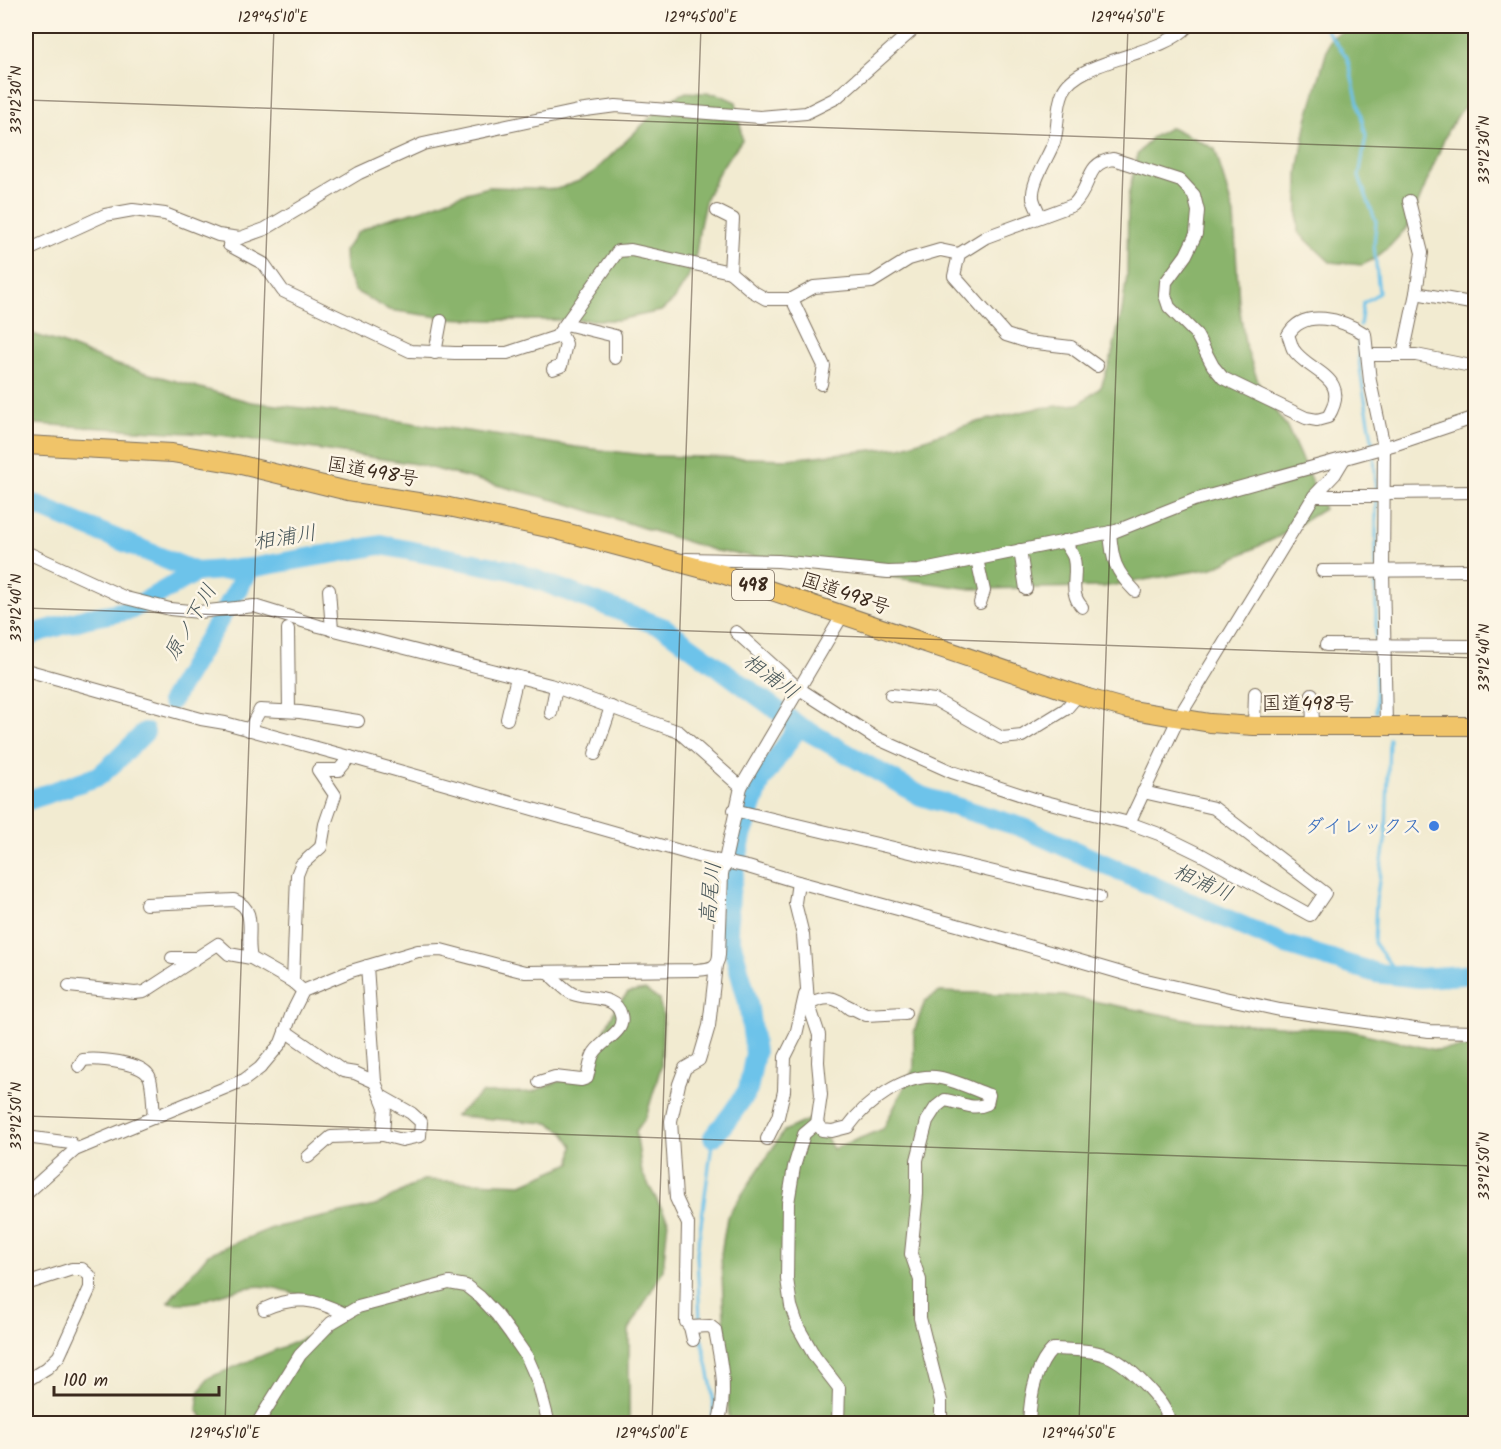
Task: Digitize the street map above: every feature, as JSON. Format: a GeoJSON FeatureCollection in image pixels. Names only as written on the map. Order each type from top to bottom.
{"type":"FeatureCollection","features":[{"type":"Feature","properties":{"kind":"highway","name":"国道498号"},"geometry":{"type":"LineString","coordinates":[[26,445],[172,453],[237,464],[348,491],[497,516],[722,574],[1078,695],[1127,709],[1210,723],[1254,726],[1476,726]]}},
{"type":"Feature","properties":{"kind":"street"},"geometry":{"type":"LineString","coordinates":[[26,251],[105,215],[133,210],[165,214],[218,235],[240,238],[265,229],[359,173],[423,144],[578,111],[616,106],[760,117],[807,113],[836,98],[918,26]]}},
{"type":"Feature","properties":{"kind":"street"},"geometry":{"type":"LineString","coordinates":[[1040,216],[1034,199],[1034,189],[1055,139],[1057,111],[1064,90],[1081,73],[1163,43],[1188,26]]}},
{"type":"Feature","properties":{"kind":"street"},"geometry":{"type":"LineString","coordinates":[[229,245],[264,264],[283,291],[410,351],[507,353],[556,337],[618,251],[631,250],[730,272],[752,291],[766,299],[792,299],[814,287],[872,282],[909,259],[940,250],[958,254],[986,237],[1073,204],[1083,195],[1095,166],[1103,160],[1113,159],[1181,181],[1194,195],[1198,211],[1196,234],[1186,255],[1166,282],[1165,295],[1169,307],[1196,334],[1213,366],[1223,378],[1306,418],[1317,420],[1328,417],[1334,407],[1331,381],[1293,349],[1288,335],[1294,324],[1306,320],[1332,319],[1365,334],[1370,381],[1383,447],[1380,495],[1386,725]]}},
{"type":"Feature","properties":{"kind":"street"},"geometry":{"type":"LineString","coordinates":[[1403,355],[1422,254],[1409,201]]}},
{"type":"Feature","properties":{"kind":"street"},"geometry":{"type":"LineString","coordinates":[[717,211],[733,219],[730,272]]}},
{"type":"Feature","properties":{"kind":"street"},"geometry":{"type":"LineString","coordinates":[[958,254],[954,276],[1006,335],[1028,342],[1071,347],[1097,366]]}},
{"type":"Feature","properties":{"kind":"street"},"geometry":{"type":"LineString","coordinates":[[1416,292],[1476,304]]}},
{"type":"Feature","properties":{"kind":"street"},"geometry":{"type":"LineString","coordinates":[[792,299],[824,366],[821,384]]}},
{"type":"Feature","properties":{"kind":"street"},"geometry":{"type":"LineString","coordinates":[[435,352],[441,321]]}},
{"type":"Feature","properties":{"kind":"street"},"geometry":{"type":"LineString","coordinates":[[563,328],[615,336],[615,358]]}},
{"type":"Feature","properties":{"kind":"street"},"geometry":{"type":"LineString","coordinates":[[553,369],[561,366],[566,344],[563,328]]}},
{"type":"Feature","properties":{"kind":"street"},"geometry":{"type":"LineString","coordinates":[[1368,355],[1416,355],[1476,367]]}},
{"type":"Feature","properties":{"kind":"street"},"geometry":{"type":"LineString","coordinates":[[669,559],[778,561],[888,572],[919,571],[1110,532],[1194,500],[1344,459],[1476,417]]}},
{"type":"Feature","properties":{"kind":"street"},"geometry":{"type":"LineString","coordinates":[[1129,823],[1179,717],[1314,496],[1335,474],[1344,459]]}},
{"type":"Feature","properties":{"kind":"street"},"geometry":{"type":"LineString","coordinates":[[1314,496],[1476,492]]}},
{"type":"Feature","properties":{"kind":"street"},"geometry":{"type":"LineString","coordinates":[[1110,532],[1116,568],[1135,591]]}},
{"type":"Feature","properties":{"kind":"street"},"geometry":{"type":"LineString","coordinates":[[1064,542],[1074,558],[1074,593],[1082,607]]}},
{"type":"Feature","properties":{"kind":"street"},"geometry":{"type":"LineString","coordinates":[[1020,550],[1026,589]]}},
{"type":"Feature","properties":{"kind":"street"},"geometry":{"type":"LineString","coordinates":[[26,552],[126,598],[199,612],[254,606],[332,630],[556,687],[679,732],[741,787]]}},
{"type":"Feature","properties":{"kind":"street"},"geometry":{"type":"LineString","coordinates":[[977,559],[984,591],[980,603]]}},
{"type":"Feature","properties":{"kind":"street"},"geometry":{"type":"LineString","coordinates":[[1322,571],[1476,570]]}},
{"type":"Feature","properties":{"kind":"street"},"geometry":{"type":"LineString","coordinates":[[329,590],[332,630]]}},
{"type":"Feature","properties":{"kind":"street"},"geometry":{"type":"LineString","coordinates":[[693,1340],[691,1327],[686,1322],[688,1224],[676,1198],[671,1121],[679,1083],[685,1068],[699,1060],[709,1026],[716,965],[719,962],[729,863],[741,787],[842,616]]}},
{"type":"Feature","properties":{"kind":"street"},"geometry":{"type":"LineString","coordinates":[[288,629],[289,711]]}},
{"type":"Feature","properties":{"kind":"street"},"geometry":{"type":"LineString","coordinates":[[736,632],[796,692],[874,737],[952,772],[1034,799],[1129,823],[1159,834],[1311,915],[1325,893],[1214,808],[1143,792]]}},
{"type":"Feature","properties":{"kind":"street"},"geometry":{"type":"LineString","coordinates":[[1326,645],[1476,645]]}},
{"type":"Feature","properties":{"kind":"street"},"geometry":{"type":"LineString","coordinates":[[26,670],[748,867],[1142,979],[1280,1010],[1430,1031],[1476,1032]]}},
{"type":"Feature","properties":{"kind":"street"},"geometry":{"type":"LineString","coordinates":[[507,719],[517,677]]}},
{"type":"Feature","properties":{"kind":"street"},"geometry":{"type":"LineString","coordinates":[[551,713],[556,687]]}},
{"type":"Feature","properties":{"kind":"street"},"geometry":{"type":"LineString","coordinates":[[1254,726],[1255,693]]}},
{"type":"Feature","properties":{"kind":"street"},"geometry":{"type":"LineString","coordinates":[[1312,694],[1313,727]]}},
{"type":"Feature","properties":{"kind":"street"},"geometry":{"type":"LineString","coordinates":[[891,695],[935,700],[1002,738],[1010,738],[1022,736],[1066,710],[1078,695]]}},
{"type":"Feature","properties":{"kind":"street"},"geometry":{"type":"LineString","coordinates":[[595,754],[611,707]]}},
{"type":"Feature","properties":{"kind":"street"},"geometry":{"type":"LineString","coordinates":[[249,730],[260,710],[289,711],[358,721]]}},
{"type":"Feature","properties":{"kind":"street"},"geometry":{"type":"LineString","coordinates":[[293,982],[297,875],[301,866],[321,847],[325,824],[335,795],[318,770],[339,770],[350,757]]}},
{"type":"Feature","properties":{"kind":"street"},"geometry":{"type":"LineString","coordinates":[[738,811],[1099,897]]}},
{"type":"Feature","properties":{"kind":"street"},"geometry":{"type":"LineString","coordinates":[[798,882],[795,903],[803,934],[808,1004],[819,1035],[818,1062],[821,1095],[817,1124],[804,1134],[794,1167],[788,1203],[787,1279],[791,1306],[798,1328],[815,1357],[839,1388],[837,1424]]}},
{"type":"Feature","properties":{"kind":"street"},"geometry":{"type":"LineString","coordinates":[[146,904],[234,900],[243,904],[249,912],[248,948],[251,958]]}},
{"type":"Feature","properties":{"kind":"street"},"geometry":{"type":"LineString","coordinates":[[69,986],[144,992],[218,944],[229,954],[251,958],[293,982],[303,991]]}},
{"type":"Feature","properties":{"kind":"street"},"geometry":{"type":"LineString","coordinates":[[26,1194],[75,1150],[244,1080],[260,1068],[281,1043],[303,991],[367,966],[418,951],[441,950],[525,972],[697,970],[708,969],[716,965]]}},
{"type":"Feature","properties":{"kind":"street"},"geometry":{"type":"LineString","coordinates":[[172,958],[194,958]]}},
{"type":"Feature","properties":{"kind":"street"},"geometry":{"type":"LineString","coordinates":[[367,966],[375,1082],[385,1107],[383,1135]]}},
{"type":"Feature","properties":{"kind":"street"},"geometry":{"type":"LineString","coordinates":[[539,1082],[555,1077],[581,1080],[587,1078],[593,1055],[618,1031],[623,1020],[620,1011],[612,1002],[572,993],[547,972]]}},
{"type":"Feature","properties":{"kind":"street"},"geometry":{"type":"LineString","coordinates":[[766,1138],[778,1117],[784,1091],[785,1057],[796,1035],[806,988]]}},
{"type":"Feature","properties":{"kind":"street"},"geometry":{"type":"LineString","coordinates":[[808,1004],[825,997],[835,999],[866,1015],[904,1013]]}},
{"type":"Feature","properties":{"kind":"street"},"geometry":{"type":"LineString","coordinates":[[846,1005],[860,1018]]}},
{"type":"Feature","properties":{"kind":"street"},"geometry":{"type":"LineString","coordinates":[[285,1031],[343,1071],[355,1073],[375,1082]]}},
{"type":"Feature","properties":{"kind":"street"},"geometry":{"type":"LineString","coordinates":[[79,1066],[83,1060],[95,1059],[140,1067],[150,1077],[154,1118]]}},
{"type":"Feature","properties":{"kind":"street"},"geometry":{"type":"LineString","coordinates":[[817,1124],[822,1130],[832,1131],[848,1127],[859,1112],[896,1087],[919,1077],[938,1077],[989,1095],[987,1104],[981,1108],[969,1107],[958,1101],[945,1100],[936,1107],[927,1120],[917,1160],[917,1194],[911,1254],[920,1280],[920,1318],[941,1401],[941,1424]]}},
{"type":"Feature","properties":{"kind":"street"},"geometry":{"type":"LineString","coordinates":[[308,1157],[331,1137],[383,1135],[402,1140],[420,1136],[421,1122],[411,1113],[381,1096]]}},
{"type":"Feature","properties":{"kind":"street"},"geometry":{"type":"LineString","coordinates":[[26,1137],[71,1143],[75,1150]]}},
{"type":"Feature","properties":{"kind":"street"},"geometry":{"type":"LineString","coordinates":[[26,1284],[72,1269],[82,1269],[90,1276],[90,1288],[59,1356],[47,1368],[26,1381]]}},
{"type":"Feature","properties":{"kind":"street"},"geometry":{"type":"LineString","coordinates":[[257,1424],[300,1355],[331,1323],[358,1307],[449,1283],[466,1286],[497,1315],[526,1357],[538,1382],[549,1424]]}},
{"type":"Feature","properties":{"kind":"street"},"geometry":{"type":"LineString","coordinates":[[264,1309],[280,1301],[306,1299],[329,1305],[345,1314]]}},
{"type":"Feature","properties":{"kind":"street"},"geometry":{"type":"LineString","coordinates":[[691,1327],[708,1326],[715,1330],[722,1372],[724,1403],[718,1424]]}},
{"type":"Feature","properties":{"kind":"street"},"geometry":{"type":"LineString","coordinates":[[1029,1424],[1030,1400],[1041,1367],[1053,1349],[1091,1350],[1115,1358],[1127,1366],[1161,1402],[1170,1424]]}},
{"type":"Feature","properties":{"kind":"green space"},"geometry":{"type":"Polygon","coordinates":[[[1475,26],[1475,97],[1463,108],[1448,130],[1409,225],[1389,247],[1362,265],[1330,262],[1298,232],[1298,173],[1307,120],[1330,40],[1347,30],[1358,28],[1418,32],[1475,26]]]}},
{"type":"Feature","properties":{"kind":"green space"},"geometry":{"type":"Polygon","coordinates":[[[686,92],[718,94],[736,102],[742,140],[721,168],[706,198],[696,254],[688,278],[674,300],[661,311],[618,320],[446,318],[389,310],[355,291],[345,270],[344,251],[358,232],[380,221],[489,187],[557,189],[579,181],[594,172],[667,101],[686,92]]]}},
{"type":"Feature","properties":{"kind":"green space"},"geometry":{"type":"Polygon","coordinates":[[[1171,127],[1215,149],[1234,215],[1239,304],[1245,344],[1262,393],[1287,427],[1324,509],[1280,536],[1213,568],[1103,587],[971,589],[716,551],[562,502],[416,464],[221,435],[35,424],[26,421],[26,332],[114,364],[251,402],[652,456],[788,459],[901,447],[973,423],[1039,408],[1079,404],[1101,387],[1111,358],[1122,311],[1127,275],[1128,197],[1137,155],[1151,138],[1171,127]]]}},
{"type":"Feature","properties":{"kind":"green space"},"geometry":{"type":"Polygon","coordinates":[[[645,990],[659,1000],[663,1016],[661,1067],[646,1117],[636,1131],[642,1173],[668,1220],[663,1270],[629,1330],[629,1423],[207,1423],[197,1410],[199,1393],[208,1378],[319,1332],[328,1318],[320,1302],[286,1291],[259,1286],[190,1303],[168,1302],[208,1254],[272,1228],[375,1206],[423,1180],[522,1184],[571,1163],[573,1146],[563,1131],[548,1123],[455,1116],[482,1093],[532,1092],[585,1071],[616,1007],[628,993],[645,990]]]}},
{"type":"Feature","properties":{"kind":"green space"},"geometry":{"type":"Polygon","coordinates":[[[940,992],[1067,996],[1196,1021],[1347,1030],[1435,1050],[1475,1047],[1475,1423],[729,1423],[721,1254],[727,1217],[784,1131],[814,1117],[833,1149],[883,1129],[914,1068],[914,1032],[925,1001],[940,992]]]}},
{"type":"Feature","properties":{"kind":"waterway"},"geometry":{"type":"LineString","coordinates":[[1323,26],[1347,57],[1366,136],[1359,177],[1376,222],[1374,245],[1379,293],[1363,303],[1360,326]]}},
{"type":"Feature","properties":{"kind":"waterway"},"geometry":{"type":"LineString","coordinates":[[1359,335],[1361,377],[1373,447]]}},
{"type":"Feature","properties":{"kind":"waterway"},"geometry":{"type":"LineString","coordinates":[[1374,454],[1376,492]]}},
{"type":"Feature","properties":{"kind":"waterway"},"geometry":{"type":"LineString","coordinates":[[1376,499],[1376,567]]}},
{"type":"Feature","properties":{"kind":"waterway","name":"相浦川"},"geometry":{"type":"LineString","coordinates":[[26,501],[196,572],[250,568],[381,545],[511,570],[665,628],[799,726],[921,796],[1021,827],[1283,944],[1376,973],[1420,978],[1476,974]]}},
{"type":"Feature","properties":{"kind":"waterway","name":"原ノ下川"},"geometry":{"type":"LineString","coordinates":[[171,701],[250,568]]}},
{"type":"Feature","properties":{"kind":"waterway"},"geometry":{"type":"LineString","coordinates":[[26,638],[88,618],[130,610],[196,572]]}},
{"type":"Feature","properties":{"kind":"waterway"},"geometry":{"type":"LineString","coordinates":[[1376,574],[1376,642]]}},
{"type":"Feature","properties":{"kind":"waterway"},"geometry":{"type":"LineString","coordinates":[[1376,649],[1376,712]]}},
{"type":"Feature","properties":{"kind":"waterway","name":"高尾川"},"geometry":{"type":"LineString","coordinates":[[713,1137],[748,1090],[755,1053],[748,1002],[728,930],[730,892],[742,836],[761,781],[799,726]]}},
{"type":"Feature","properties":{"kind":"waterway","name":"原ノ下川"},"geometry":{"type":"LineString","coordinates":[[26,801],[99,776],[145,732]]}},
{"type":"Feature","properties":{"kind":"waterway"},"geometry":{"type":"LineString","coordinates":[[1389,739],[1386,835],[1376,901],[1374,943],[1399,976]]}},
{"type":"Feature","properties":{"kind":"waterway"},"geometry":{"type":"LineString","coordinates":[[700,1322],[697,1253],[713,1137]]}},
{"type":"Feature","properties":{"kind":"waterway"},"geometry":{"type":"LineString","coordinates":[[700,1328],[712,1391],[713,1415],[710,1424]]}},
{"type":"Feature","properties":{"kind":"place","name":"ダイレックス"},"geometry":{"type":"Point","coordinates":[1434,826]}}]}
